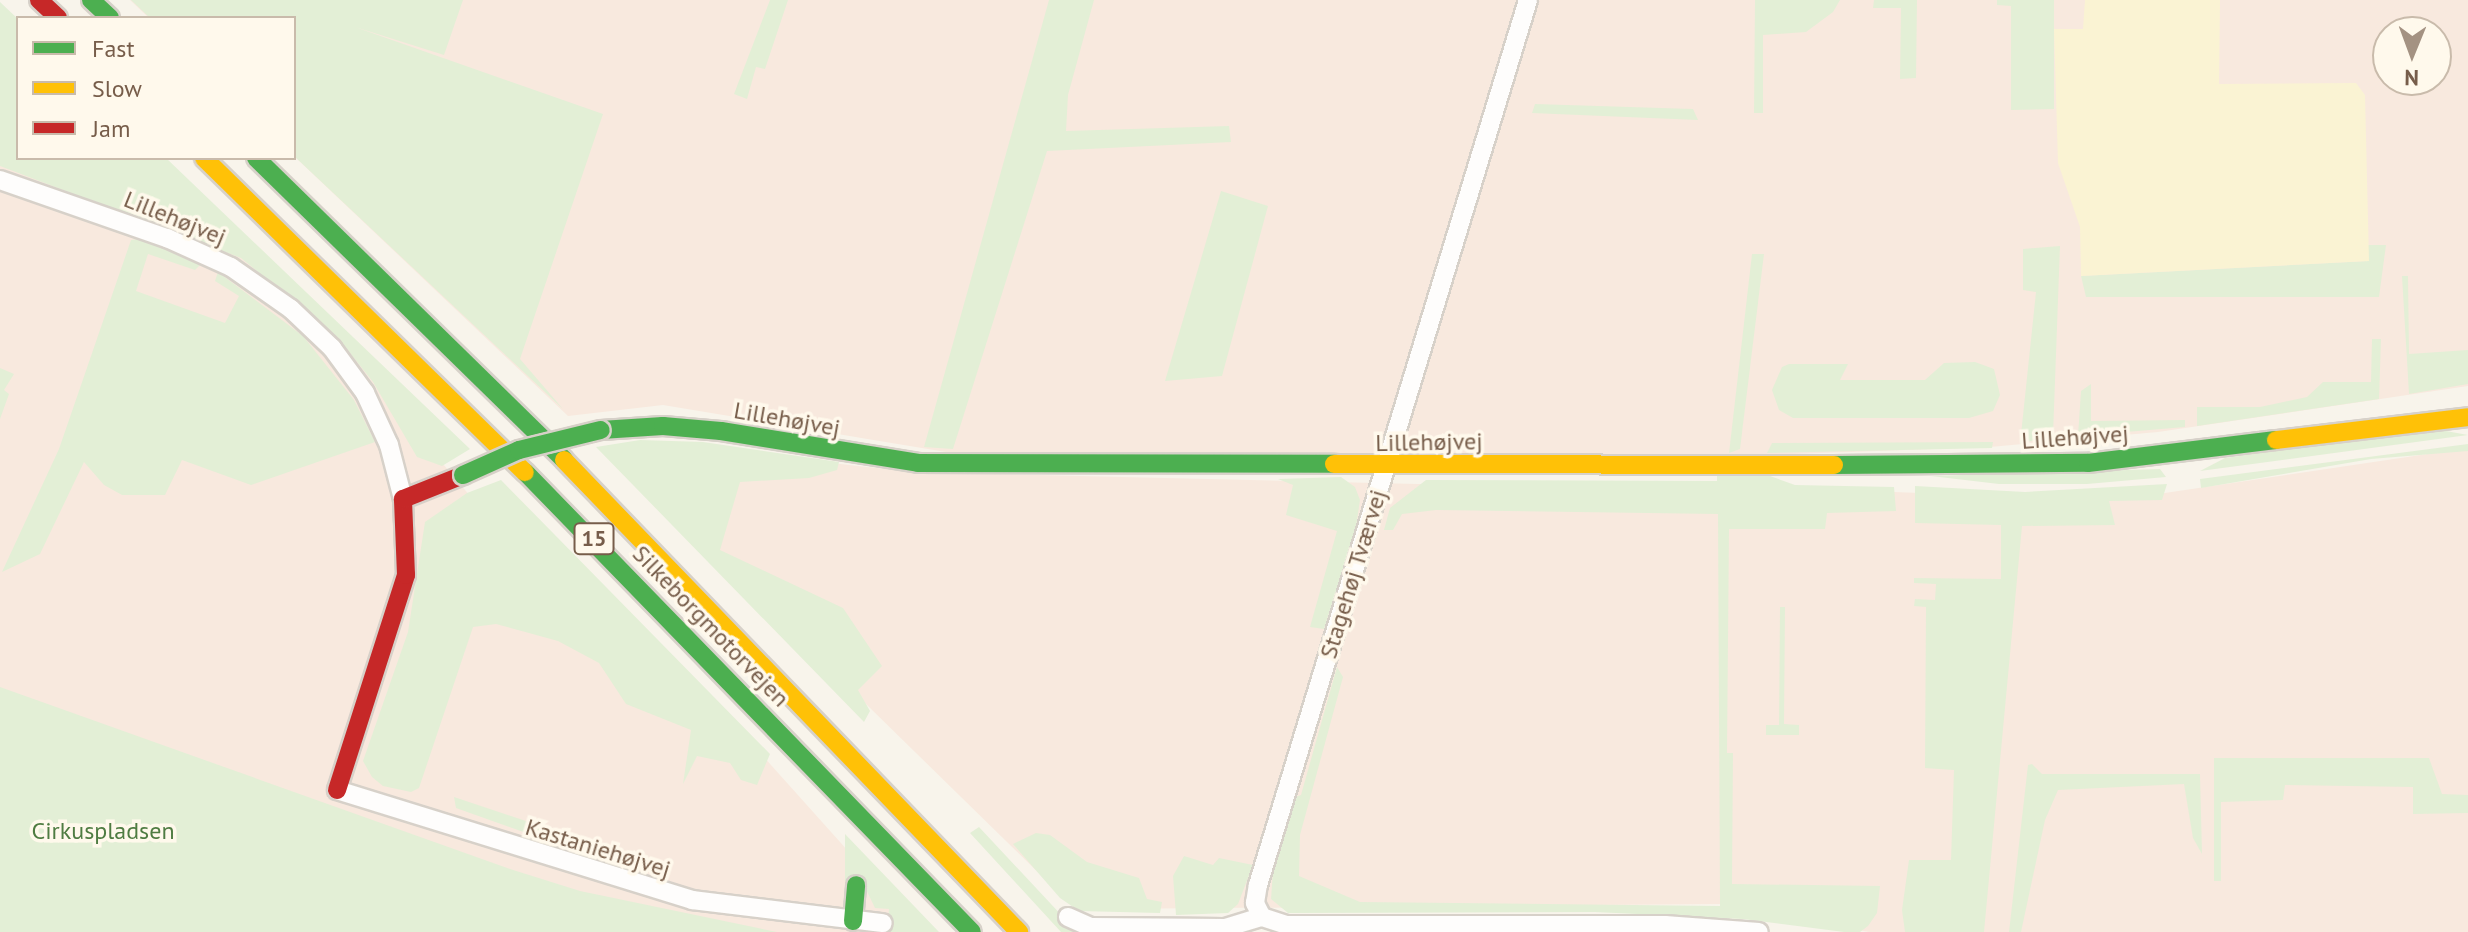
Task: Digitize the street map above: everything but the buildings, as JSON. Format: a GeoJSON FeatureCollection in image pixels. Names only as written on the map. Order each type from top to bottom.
{"type":"FeatureCollection","features":[{"type":"Feature","properties":{"kind":"main road"},"geometry":{"type":"LineString","coordinates":[[39,0],[56,16]]}},
{"type":"Feature","properties":{"kind":"main road"},"geometry":{"type":"LineString","coordinates":[[91,0],[108,16]]}},
{"type":"Feature","properties":{"kind":"main road","name":"Silkeborgmotorvejen"},"geometry":{"type":"LineString","coordinates":[[206,160],[560,506],[972,932]]}},
{"type":"Feature","properties":{"kind":"main road","name":"Silkeborgmotorvejen"},"geometry":{"type":"LineString","coordinates":[[258,160],[613,509],[1019,932]]}},
{"type":"Feature","properties":{"kind":"main road","name":"Lillehøjvej"},"geometry":{"type":"LineString","coordinates":[[337,790],[395,621],[406,575],[403,499],[519,450],[601,430],[663,426],[721,431],[918,463],[1386,466],[2088,463],[2468,417]]}},
{"type":"Feature","properties":{"kind":"main road"},"geometry":{"type":"LineString","coordinates":[[853,921],[856,885]]}},
{"type":"Feature","properties":{"kind":"street","name":"Stagehøj Tværvej"},"geometry":{"type":"LineString","coordinates":[[1262,917],[1255,903],[1258,885],[1528,0]]}},
{"type":"Feature","properties":{"kind":"street","name":"Lillehøjvej"},"geometry":{"type":"LineString","coordinates":[[0,180],[167,238],[231,267],[291,309],[332,348],[365,393],[389,445],[403,499]]}},
{"type":"Feature","properties":{"kind":"street","name":"Kastaniehøjvej"},"geometry":{"type":"LineString","coordinates":[[337,790],[692,900],[883,923]]}},
{"type":"Feature","properties":{"kind":"street"},"geometry":{"type":"LineString","coordinates":[[1068,917],[1090,927],[1225,928],[1262,917],[1286,925],[1665,925],[1759,932]]}},
{"type":"Feature","properties":{"kind":"shaded area"},"geometry":{"type":"Polygon","coordinates":[[[130,0],[2468,0],[2468,386],[2158,432],[1990,447],[1766,455],[958,454],[663,405],[568,416],[296,158],[296,16],[147,16],[130,0]]]}},
{"type":"Feature","properties":{"kind":"shaded area"},"geometry":{"type":"Polygon","coordinates":[[[0,156],[263,259],[356,350],[399,412],[476,503],[745,736],[892,900],[886,932],[745,932],[588,902],[0,688],[0,156]]]}},
{"type":"Feature","properties":{"kind":"shaded area"},"geometry":{"type":"Polygon","coordinates":[[[2468,448],[2468,932],[1869,932],[1724,904],[1100,909],[1053,887],[686,528],[716,450],[912,472],[1418,484],[1713,485],[2023,497],[2158,494],[2468,448]]]}},
{"type":"Feature","properties":{"kind":"green space"},"geometry":{"type":"Polygon","coordinates":[[[131,0],[463,0],[444,55],[355,27],[603,114],[520,359],[563,409],[296,158],[296,16],[148,16],[131,0]]]}},
{"type":"Feature","properties":{"kind":"green space"},"geometry":{"type":"Polygon","coordinates":[[[770,0],[788,0],[765,69],[756,67],[747,99],[734,94],[770,0]]]}},
{"type":"Feature","properties":{"kind":"green space"},"geometry":{"type":"Polygon","coordinates":[[[1049,0],[1094,0],[1068,95],[1066,131],[1229,126],[1231,142],[1047,151],[953,449],[924,447],[1049,0]]]}},
{"type":"Feature","properties":{"kind":"green space"},"geometry":{"type":"Polygon","coordinates":[[[1755,0],[1840,0],[1833,12],[1806,32],[1763,35],[1763,113],[1754,113],[1755,0]]]}},
{"type":"Feature","properties":{"kind":"green space"},"geometry":{"type":"Polygon","coordinates":[[[1874,0],[1917,0],[1916,78],[1900,79],[1901,8],[1873,8],[1874,0]]]}},
{"type":"Feature","properties":{"kind":"green space"},"geometry":{"type":"Polygon","coordinates":[[[1997,0],[2054,0],[2054,109],[2011,110],[2011,6],[1997,5],[1997,0]]]}},
{"type":"Feature","properties":{"kind":"green space"},"geometry":{"type":"Polygon","coordinates":[[[0,2],[16,17],[16,160],[168,160],[470,449],[442,466],[417,457],[373,382],[338,338],[241,258],[0,166],[0,2]]]}},
{"type":"Feature","properties":{"kind":"green space"},"geometry":{"type":"Polygon","coordinates":[[[1535,104],[1693,109],[1698,120],[1532,113],[1535,104]]]}},
{"type":"Feature","properties":{"kind":"green space"},"geometry":{"type":"Polygon","coordinates":[[[1221,191],[1268,206],[1222,376],[1165,381],[1221,191]]]}},
{"type":"Feature","properties":{"kind":"green space"},"geometry":{"type":"Polygon","coordinates":[[[139,239],[201,264],[195,270],[148,254],[136,291],[225,323],[239,296],[215,281],[218,272],[303,336],[354,400],[375,442],[251,485],[182,460],[165,495],[122,495],[104,485],[84,462],[40,554],[2,572],[59,449],[131,240],[139,239]]]}},
{"type":"Feature","properties":{"kind":"green space"},"geometry":{"type":"Polygon","coordinates":[[[2368,245],[2386,245],[2379,297],[2086,297],[2081,276],[2368,261],[2368,245]]]}},
{"type":"Feature","properties":{"kind":"green space"},"geometry":{"type":"Polygon","coordinates":[[[2060,246],[2053,435],[2020,444],[2036,292],[2023,290],[2023,249],[2060,246]]]}},
{"type":"Feature","properties":{"kind":"green space"},"geometry":{"type":"Polygon","coordinates":[[[1752,254],[1764,254],[1740,449],[1729,453],[1752,254]]]}},
{"type":"Feature","properties":{"kind":"green space"},"geometry":{"type":"Polygon","coordinates":[[[2402,276],[2408,276],[2409,354],[2468,350],[2468,384],[2409,394],[2402,276]]]}},
{"type":"Feature","properties":{"kind":"green space"},"geometry":{"type":"Polygon","coordinates":[[[2372,339],[2381,339],[2379,399],[2197,426],[2197,407],[2260,407],[2307,397],[2323,382],[2371,382],[2372,339]]]}},
{"type":"Feature","properties":{"kind":"green space"},"geometry":{"type":"Polygon","coordinates":[[[1975,362],[1994,369],[2000,395],[1993,411],[1969,418],[1793,418],[1779,410],[1772,390],[1782,367],[1789,364],[1848,364],[1840,380],[1925,380],[1944,363],[1975,362]]]}},
{"type":"Feature","properties":{"kind":"green space"},"geometry":{"type":"Polygon","coordinates":[[[0,368],[14,374],[4,390],[9,394],[0,419],[0,368]]]}},
{"type":"Feature","properties":{"kind":"green space"},"geometry":{"type":"Polygon","coordinates":[[[2091,384],[2091,421],[2185,420],[2185,427],[2078,436],[2081,391],[2091,384]]]}},
{"type":"Feature","properties":{"kind":"green space"},"geometry":{"type":"Polygon","coordinates":[[[2435,429],[2468,435],[2200,471],[2225,458],[2435,429]]]}},
{"type":"Feature","properties":{"kind":"green space"},"geometry":{"type":"Polygon","coordinates":[[[640,440],[703,442],[839,462],[837,470],[809,478],[740,482],[720,550],[843,608],[882,666],[858,690],[870,711],[864,722],[596,447],[640,440]]]}},
{"type":"Feature","properties":{"kind":"green space"},"geometry":{"type":"Polygon","coordinates":[[[1993,442],[1992,448],[1767,453],[1772,443],[1993,442]]]}},
{"type":"Feature","properties":{"kind":"green space"},"geometry":{"type":"Polygon","coordinates":[[[2468,444],[2468,451],[2371,459],[2201,488],[2200,479],[2468,444]]]}},
{"type":"Feature","properties":{"kind":"green space"},"geometry":{"type":"Polygon","coordinates":[[[2160,469],[2166,477],[2087,484],[1999,484],[1931,476],[2160,469]]]}},
{"type":"Feature","properties":{"kind":"green space"},"geometry":{"type":"Polygon","coordinates":[[[1717,476],[1770,476],[1795,485],[1894,487],[1896,511],[1827,513],[1825,529],[1729,529],[1727,753],[1733,753],[1732,884],[1880,886],[1877,913],[1868,926],[1860,932],[1844,932],[1743,919],[1595,912],[1288,913],[1271,899],[1273,870],[1295,797],[1301,795],[1337,667],[1343,677],[1300,835],[1299,876],[1360,902],[1720,906],[1718,514],[1436,510],[1402,514],[1393,530],[1384,530],[1390,508],[1426,480],[1717,481],[1717,476]]]}},
{"type":"Feature","properties":{"kind":"green space"},"geometry":{"type":"Polygon","coordinates":[[[1341,477],[1355,487],[1360,500],[1356,527],[1324,629],[1310,627],[1337,531],[1286,515],[1293,485],[1278,479],[1341,477]]]}},
{"type":"Feature","properties":{"kind":"green space"},"geometry":{"type":"Polygon","coordinates":[[[501,480],[770,754],[757,785],[741,780],[730,763],[697,756],[683,784],[691,730],[626,704],[599,663],[558,641],[496,624],[473,627],[419,788],[411,792],[383,786],[372,777],[363,761],[408,632],[425,522],[467,493],[501,480]]]}},
{"type":"Feature","properties":{"kind":"green space"},"geometry":{"type":"Polygon","coordinates":[[[2167,484],[2162,500],[2109,501],[2115,525],[2022,526],[1984,932],[1905,932],[1902,910],[1909,860],[1951,860],[1954,770],[1925,768],[1926,607],[1914,606],[1915,599],[1935,600],[1936,584],[1914,583],[1914,578],[2001,579],[2001,525],[1915,523],[1915,486],[2025,492],[2167,484]]]}},
{"type":"Feature","properties":{"kind":"green space"},"geometry":{"type":"Polygon","coordinates":[[[1780,607],[1785,607],[1784,724],[1799,725],[1799,735],[1766,735],[1766,725],[1779,725],[1780,607]]]}},
{"type":"Feature","properties":{"kind":"green space","name":"Cirkuspladsen"},"geometry":{"type":"Polygon","coordinates":[[[0,687],[510,869],[580,891],[777,932],[0,932],[0,687]]]}},
{"type":"Feature","properties":{"kind":"green space"},"geometry":{"type":"Polygon","coordinates":[[[2214,758],[2429,758],[2442,794],[2468,795],[2468,813],[2413,814],[2413,787],[2285,785],[2283,800],[2221,802],[2221,881],[2214,881],[2214,758]]]}},
{"type":"Feature","properties":{"kind":"green space"},"geometry":{"type":"Polygon","coordinates":[[[2032,764],[2042,774],[2200,774],[2202,854],[2193,838],[2184,784],[2058,790],[2045,820],[2021,932],[2009,932],[2028,765],[2032,764]]]}},
{"type":"Feature","properties":{"kind":"green space"},"geometry":{"type":"Polygon","coordinates":[[[454,797],[618,852],[600,859],[456,808],[454,797]]]}},
{"type":"Feature","properties":{"kind":"green space"},"geometry":{"type":"Polygon","coordinates":[[[979,827],[1065,919],[1082,932],[1061,932],[970,833],[979,827]]]}},
{"type":"Feature","properties":{"kind":"green space"},"geometry":{"type":"Polygon","coordinates":[[[1036,833],[1050,835],[1087,862],[1139,878],[1147,899],[1162,902],[1160,913],[1079,911],[1060,898],[1013,844],[1036,833]]]}},
{"type":"Feature","properties":{"kind":"green space"},"geometry":{"type":"Polygon","coordinates":[[[845,834],[939,932],[887,932],[889,909],[875,908],[862,881],[845,881],[845,834]]]}},
{"type":"Feature","properties":{"kind":"green space"},"geometry":{"type":"Polygon","coordinates":[[[1184,856],[1213,865],[1219,858],[1253,865],[1238,904],[1228,913],[1176,915],[1173,876],[1184,856]]]}},
{"type":"Feature","properties":{"kind":"sand"},"geometry":{"type":"Polygon","coordinates":[[[2085,0],[2220,0],[2219,84],[2356,83],[2365,95],[2369,261],[2081,276],[2080,227],[2058,163],[2054,29],[2083,29],[2085,0]]]}},
{"type":"Feature","properties":{"kind":"traffic: fast"},"geometry":{"type":"LineString","coordinates":[[91,0],[108,16]]}},
{"type":"Feature","properties":{"kind":"traffic: fast"},"geometry":{"type":"LineString","coordinates":[[258,160],[564,460]]}},
{"type":"Feature","properties":{"kind":"traffic: fast"},"geometry":{"type":"LineString","coordinates":[[601,430],[663,426],[721,431],[918,463],[1334,464]]}},
{"type":"Feature","properties":{"kind":"traffic: fast"},"geometry":{"type":"LineString","coordinates":[[463,475],[519,450],[601,430]]}},
{"type":"Feature","properties":{"kind":"traffic: fast"},"geometry":{"type":"LineString","coordinates":[[1834,465],[2088,463],[2276,440]]}},
{"type":"Feature","properties":{"kind":"traffic: fast"},"geometry":{"type":"LineString","coordinates":[[525,472],[972,932]]}},
{"type":"Feature","properties":{"kind":"traffic: fast"},"geometry":{"type":"LineString","coordinates":[[853,921],[856,885]]}},
{"type":"Feature","properties":{"kind":"traffic: slow"},"geometry":{"type":"LineString","coordinates":[[206,160],[525,472]]}},
{"type":"Feature","properties":{"kind":"traffic: slow"},"geometry":{"type":"LineString","coordinates":[[2276,440],[2468,417]]}},
{"type":"Feature","properties":{"kind":"traffic: slow"},"geometry":{"type":"LineString","coordinates":[[564,460],[1019,932]]}},
{"type":"Feature","properties":{"kind":"traffic: slow"},"geometry":{"type":"LineString","coordinates":[[1334,464],[1834,465]]}},
{"type":"Feature","properties":{"kind":"traffic: jam"},"geometry":{"type":"LineString","coordinates":[[39,0],[56,16]]}},
{"type":"Feature","properties":{"kind":"traffic: jam"},"geometry":{"type":"LineString","coordinates":[[337,790],[406,575],[403,499],[463,475]]}}]}
